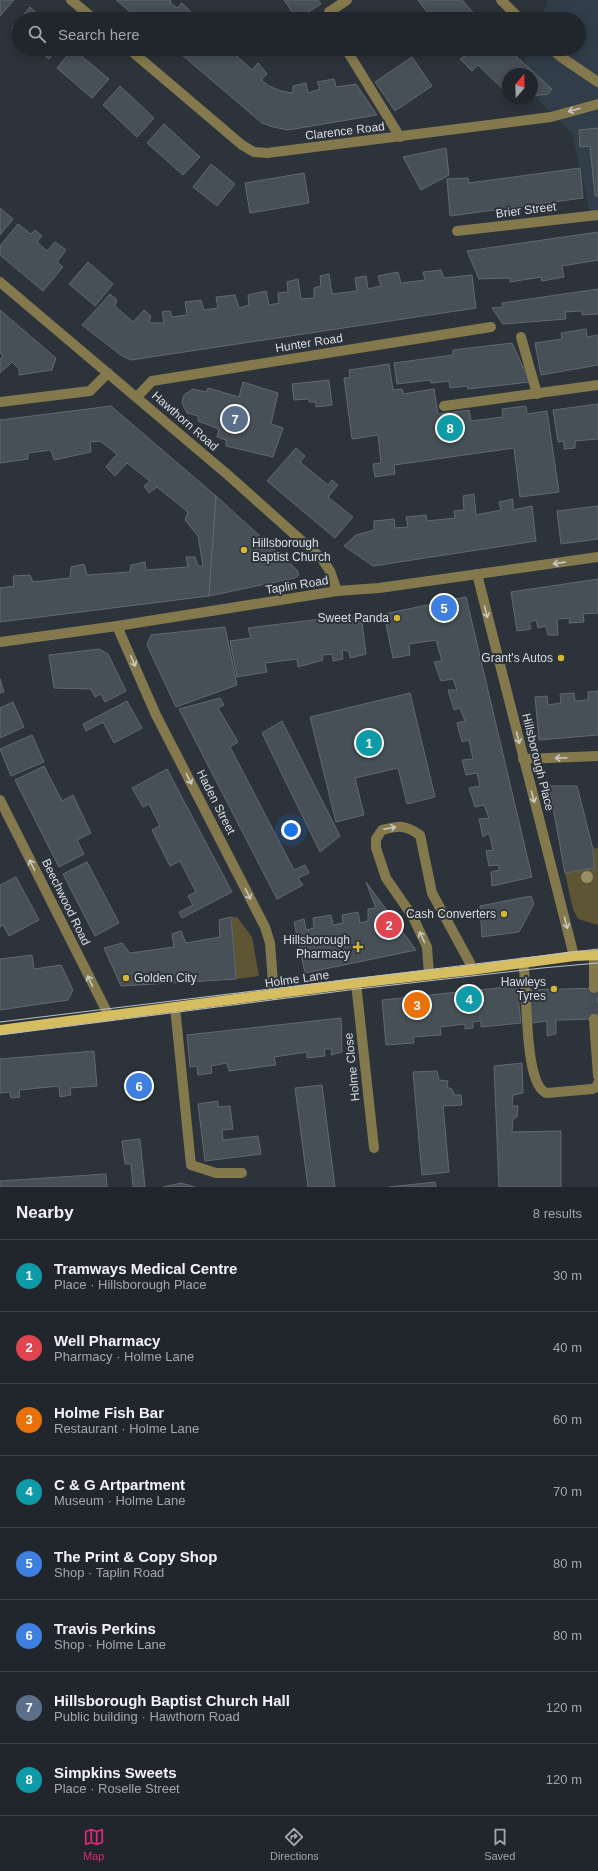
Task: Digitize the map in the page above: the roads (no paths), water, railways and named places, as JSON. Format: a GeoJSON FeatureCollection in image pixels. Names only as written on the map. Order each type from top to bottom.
{"type":"FeatureCollection","features":[{"type":"Feature","properties":{"kind":"main road","name":"Holme Lane"},"geometry":{"type":"LineString","coordinates":[[0,1030],[356,983],[471,970],[574,956],[596,955]]}},
{"type":"Feature","properties":{"kind":"street"},"geometry":{"type":"LineString","coordinates":[[71,0],[86,12]]}},
{"type":"Feature","properties":{"kind":"street"},"geometry":{"type":"LineString","coordinates":[[329,12],[347,0]]}},
{"type":"Feature","properties":{"kind":"street"},"geometry":{"type":"LineString","coordinates":[[501,0],[513,12]]}},
{"type":"Feature","properties":{"kind":"street","name":"Clarence Road"},"geometry":{"type":"LineString","coordinates":[[137,56],[242,145],[254,152],[267,153],[551,117],[598,104]]}},
{"type":"Feature","properties":{"kind":"street"},"geometry":{"type":"LineString","coordinates":[[350,56],[400,137]]}},
{"type":"Feature","properties":{"kind":"street"},"geometry":{"type":"LineString","coordinates":[[559,56],[598,82]]}},
{"type":"Feature","properties":{"kind":"street","name":"Brier Street"},"geometry":{"type":"LineString","coordinates":[[457,232],[598,214]]}},
{"type":"Feature","properties":{"kind":"street","name":"Hawthorn Road"},"geometry":{"type":"LineString","coordinates":[[0,282],[137,397],[322,559],[330,571],[337,591]]}},
{"type":"Feature","properties":{"kind":"street","name":"Hunter Road"},"geometry":{"type":"LineString","coordinates":[[137,397],[152,381],[491,327]]}},
{"type":"Feature","properties":{"kind":"street"},"geometry":{"type":"LineString","coordinates":[[520,337],[537,394]]}},
{"type":"Feature","properties":{"kind":"street"},"geometry":{"type":"LineString","coordinates":[[0,402],[90,391],[108,373]]}},
{"type":"Feature","properties":{"kind":"street"},"geometry":{"type":"LineString","coordinates":[[444,406],[598,385]]}},
{"type":"Feature","properties":{"kind":"street","name":"Taplin Road"},"geometry":{"type":"LineString","coordinates":[[0,642],[117,626],[337,591],[379,588],[598,557]]}},
{"type":"Feature","properties":{"kind":"street","name":"Hillsborough Place"},"geometry":{"type":"LineString","coordinates":[[477,574],[574,956]]}},
{"type":"Feature","properties":{"kind":"street","name":"Haden Street"},"geometry":{"type":"LineString","coordinates":[[117,626],[156,716],[265,927],[270,943],[274,995]]}},
{"type":"Feature","properties":{"kind":"street"},"geometry":{"type":"LineString","coordinates":[[523,759],[598,756]]}},
{"type":"Feature","properties":{"kind":"street","name":"Beechwood Road"},"geometry":{"type":"LineString","coordinates":[[0,800],[109,1016]]}},
{"type":"Feature","properties":{"kind":"street"},"geometry":{"type":"LineString","coordinates":[[429,975],[427,947],[413,917],[386,878],[376,848],[376,839],[382,830],[402,825],[420,834],[432,893],[470,963],[471,970]]}},
{"type":"Feature","properties":{"kind":"street"},"geometry":{"type":"LineString","coordinates":[[594,988],[596,955]]}},
{"type":"Feature","properties":{"kind":"street"},"geometry":{"type":"LineString","coordinates":[[523,962],[530,1054],[532,1068],[540,1088],[543,1092],[547,1093],[592,1089],[597,1087],[598,1083]]}},
{"type":"Feature","properties":{"kind":"street","name":"Holme Close"},"geometry":{"type":"LineString","coordinates":[[356,983],[374,1148]]}},
{"type":"Feature","properties":{"kind":"street"},"geometry":{"type":"LineString","coordinates":[[175,1007],[191,1165],[216,1173],[242,1174]]}},
{"type":"Feature","properties":{"kind":"street"},"geometry":{"type":"LineString","coordinates":[[594,1019],[598,1076]]}},
{"type":"Feature","properties":{"kind":"tunnel"},"geometry":{"type":"LineString","coordinates":[[594,988],[594,1019]]}},
{"type":"Feature","properties":{"kind":"tram line"},"geometry":{"type":"LineString","coordinates":[[0,1022],[598,949]]}},
{"type":"Feature","properties":{"kind":"tram line"},"geometry":{"type":"LineString","coordinates":[[0,1035],[357,989],[598,963]]}},
{"type":"Feature","properties":{"kind":"place","name":"Hillsborough Baptist Church Hall"},"geometry":{"type":"Point","coordinates":[235,419]}},
{"type":"Feature","properties":{"kind":"place","name":"Simpkins Sweets"},"geometry":{"type":"Point","coordinates":[450,428]}},
{"type":"Feature","properties":{"kind":"place","name":"Hillsborough Baptist Church"},"geometry":{"type":"Point","coordinates":[244,550]}},
{"type":"Feature","properties":{"kind":"place","name":"The Print & Copy Shop"},"geometry":{"type":"Point","coordinates":[444,608]}},
{"type":"Feature","properties":{"kind":"place","name":"Sweet Panda"},"geometry":{"type":"Point","coordinates":[397,618]}},
{"type":"Feature","properties":{"kind":"place","name":"Grant's Autos"},"geometry":{"type":"Point","coordinates":[561,658]}},
{"type":"Feature","properties":{"kind":"place","name":"Tramways Medical Centre"},"geometry":{"type":"Point","coordinates":[369,743]}},
{"type":"Feature","properties":{"kind":"place","name":"Cash Converters"},"geometry":{"type":"Point","coordinates":[504,914]}},
{"type":"Feature","properties":{"kind":"place","name":"Well Pharmacy"},"geometry":{"type":"Point","coordinates":[389,925]}},
{"type":"Feature","properties":{"kind":"place","name":"Hillsborough Pharmacy"},"geometry":{"type":"Point","coordinates":[358,947]}},
{"type":"Feature","properties":{"kind":"place","name":"Golden City"},"geometry":{"type":"Point","coordinates":[126,978]}},
{"type":"Feature","properties":{"kind":"place","name":"Hawleys Tyres"},"geometry":{"type":"Point","coordinates":[554,989]}},
{"type":"Feature","properties":{"kind":"place","name":"C & G Artpartment"},"geometry":{"type":"Point","coordinates":[469,999]}},
{"type":"Feature","properties":{"kind":"place","name":"Holme Fish Bar"},"geometry":{"type":"Point","coordinates":[417,1005]}},
{"type":"Feature","properties":{"kind":"place","name":"Travis Perkins"},"geometry":{"type":"Point","coordinates":[139,1086]}}]}
